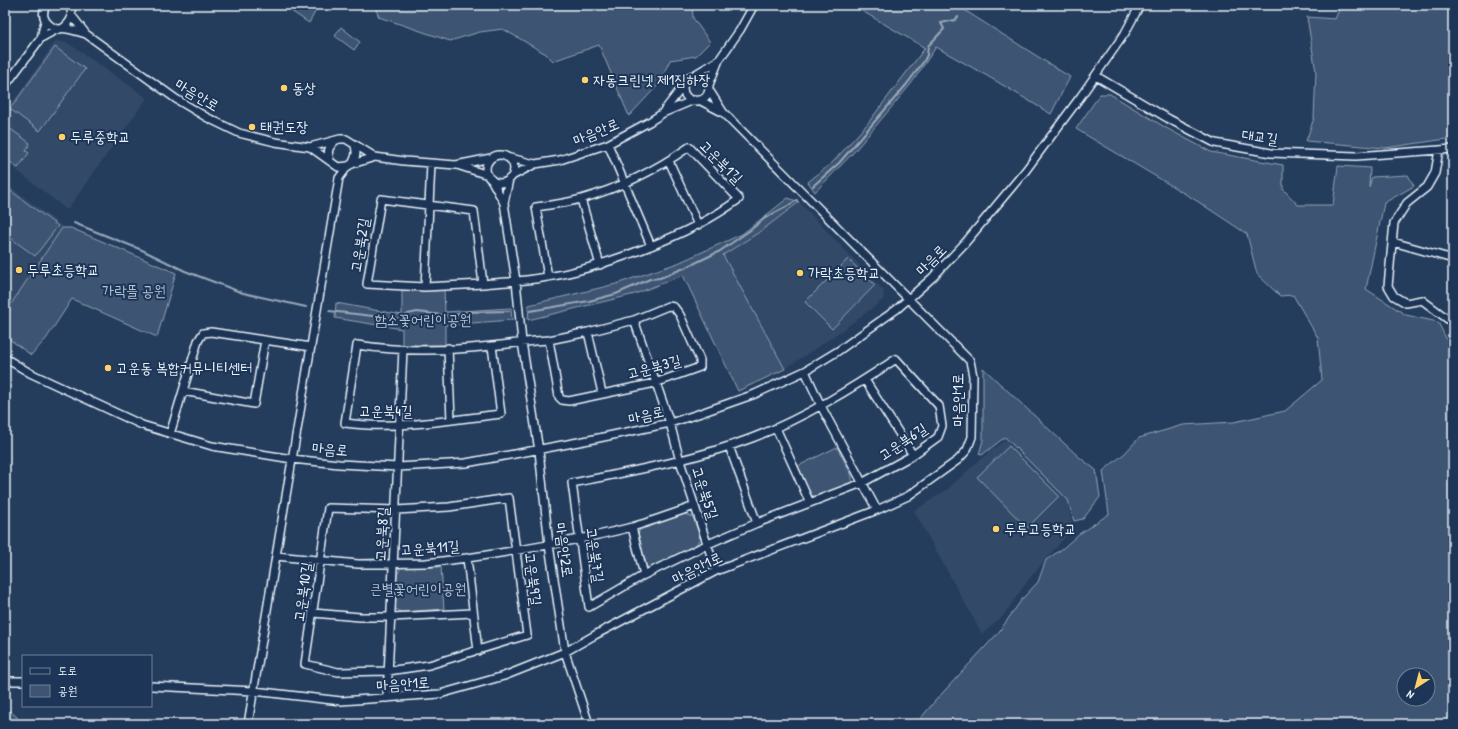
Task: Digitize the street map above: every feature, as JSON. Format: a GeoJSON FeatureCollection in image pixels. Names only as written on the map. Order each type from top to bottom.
{"type":"FeatureCollection","features":[{"type":"Feature","properties":{"kind":"street"},"geometry":{"type":"LineString","coordinates":[[38,5],[44,12]]}},
{"type":"Feature","properties":{"kind":"street"},"geometry":{"type":"LineString","coordinates":[[5,86],[41,38],[45,21],[44,12],[47,5]]}},
{"type":"Feature","properties":{"kind":"street"},"geometry":{"type":"LineString","coordinates":[[662,113],[706,97],[719,60],[740,30],[754,5]]}},
{"type":"Feature","properties":{"kind":"street","name":"마음로"},"geometry":{"type":"LineString","coordinates":[[5,358],[30,373],[82,398],[142,425],[170,434],[212,446],[292,459],[339,464],[398,467],[466,463],[538,451],[670,423],[755,394],[805,371],[838,351],[909,299],[933,277],[970,237],[1026,170],[1096,76],[1125,33],[1140,5]]}},
{"type":"Feature","properties":{"kind":"street"},"geometry":{"type":"LineString","coordinates":[[41,38],[70,23],[72,9]]}},
{"type":"Feature","properties":{"kind":"street"},"geometry":{"type":"LineString","coordinates":[[72,9],[86,34]]}},
{"type":"Feature","properties":{"kind":"street"},"geometry":{"type":"LineString","coordinates":[[45,21],[50,26],[86,34]]}},
{"type":"Feature","properties":{"kind":"street","name":"마음안로"},"geometry":{"type":"LineString","coordinates":[[86,34],[176,99],[206,117],[239,133],[274,142],[310,147]]}},
{"type":"Feature","properties":{"kind":"street"},"geometry":{"type":"LineString","coordinates":[[662,113],[684,86],[687,79],[719,60]]}},
{"type":"Feature","properties":{"kind":"street"},"geometry":{"type":"LineString","coordinates":[[693,75],[705,78],[723,112]]}},
{"type":"Feature","properties":{"kind":"street","name":"대교길"},"geometry":{"type":"LineString","coordinates":[[1096,76],[1169,119],[1215,143],[1271,153],[1356,156],[1453,149]]}},
{"type":"Feature","properties":{"kind":"street"},"geometry":{"type":"LineString","coordinates":[[684,86],[687,97],[723,112]]}},
{"type":"Feature","properties":{"kind":"street","name":"마음안1로"},"geometry":{"type":"LineString","coordinates":[[152,686],[254,691],[342,701],[440,694],[504,676],[565,652],[716,571],[877,510],[908,496],[958,460],[968,450],[972,436],[974,376],[970,361],[723,112]]}},
{"type":"Feature","properties":{"kind":"street","name":"마음안로"},"geometry":{"type":"LineString","coordinates":[[535,164],[564,159],[608,144],[662,113]]}},
{"type":"Feature","properties":{"kind":"street"},"geometry":{"type":"LineString","coordinates":[[248,724],[339,178],[356,158],[357,152],[351,141],[346,139],[340,139],[310,147]]}},
{"type":"Feature","properties":{"kind":"street"},"geometry":{"type":"LineString","coordinates":[[335,141],[328,149],[328,155],[339,178]]}},
{"type":"Feature","properties":{"kind":"street"},"geometry":{"type":"LineString","coordinates":[[608,144],[651,246]]}},
{"type":"Feature","properties":{"kind":"street"},"geometry":{"type":"LineString","coordinates":[[355,146],[375,157],[431,164],[456,165],[491,158],[498,155],[535,164]]}},
{"type":"Feature","properties":{"kind":"street"},"geometry":{"type":"LineString","coordinates":[[310,147],[331,162],[343,168],[375,157]]}},
{"type":"Feature","properties":{"kind":"street","name":"고운북1길"},"geometry":{"type":"LineString","coordinates":[[516,281],[548,277],[600,265],[671,238],[698,225],[739,199],[689,147],[669,161],[625,184],[581,199],[536,207],[548,277]]}},
{"type":"Feature","properties":{"kind":"street"},"geometry":{"type":"LineString","coordinates":[[1439,150],[1435,173],[1427,187],[1407,203],[1394,224],[1388,286],[1394,296],[1406,302],[1422,300],[1453,323]]}},
{"type":"Feature","properties":{"kind":"street"},"geometry":{"type":"LineString","coordinates":[[504,203],[510,177],[513,172],[512,163],[506,157]]}},
{"type":"Feature","properties":{"kind":"street"},"geometry":{"type":"LineString","coordinates":[[491,158],[486,168],[489,177],[504,203]]}},
{"type":"Feature","properties":{"kind":"street"},"geometry":{"type":"LineString","coordinates":[[669,161],[698,225]]}},
{"type":"Feature","properties":{"kind":"street"},"geometry":{"type":"LineString","coordinates":[[425,287],[431,164]]}},
{"type":"Feature","properties":{"kind":"street"},"geometry":{"type":"LineString","coordinates":[[456,165],[489,177],[498,182],[502,182],[535,164]]}},
{"type":"Feature","properties":{"kind":"street","name":"고운북2길"},"geometry":{"type":"LineString","coordinates":[[483,284],[474,211],[381,199],[367,284],[425,287],[483,284],[516,281]]}},
{"type":"Feature","properties":{"kind":"street"},"geometry":{"type":"LineString","coordinates":[[581,199],[600,265]]}},
{"type":"Feature","properties":{"kind":"street","name":"마음안2로"},"geometry":{"type":"LineString","coordinates":[[504,203],[516,281],[522,342],[565,652],[589,724]]}},
{"type":"Feature","properties":{"kind":"street"},"geometry":{"type":"LineString","coordinates":[[1393,242],[1453,259]]}},
{"type":"Feature","properties":{"kind":"street","name":"고운북3길"},"geometry":{"type":"LineString","coordinates":[[668,306],[674,307],[680,315],[700,360],[700,367],[655,383],[569,401],[562,400],[559,397],[549,340],[634,320],[668,306]]}},
{"type":"Feature","properties":{"kind":"street","name":"고운북5길"},"geometry":{"type":"LineString","coordinates":[[634,320],[670,423],[680,461],[716,571]]}},
{"type":"Feature","properties":{"kind":"street"},"geometry":{"type":"LineString","coordinates":[[170,434],[198,341],[203,333],[211,332],[311,347]]}},
{"type":"Feature","properties":{"kind":"street"},"geometry":{"type":"LineString","coordinates":[[588,332],[602,393]]}},
{"type":"Feature","properties":{"kind":"street"},"geometry":{"type":"LineString","coordinates":[[183,391],[254,404],[265,340]]}},
{"type":"Feature","properties":{"kind":"street","name":"고운북4길"},"geometry":{"type":"LineString","coordinates":[[492,346],[501,414],[400,426],[345,423],[357,345],[380,349],[424,350],[492,346],[549,340]]}},
{"type":"Feature","properties":{"kind":"street"},"geometry":{"type":"LineString","coordinates":[[448,348],[451,420]]}},
{"type":"Feature","properties":{"kind":"street","name":"고운북8길"},"geometry":{"type":"LineString","coordinates":[[387,698],[403,349]]}},
{"type":"Feature","properties":{"kind":"street","name":"고운북6길"},"geometry":{"type":"LineString","coordinates":[[680,461],[729,446],[776,428],[821,406],[865,380],[896,359],[939,406],[942,426],[938,437],[913,454],[862,483],[757,523],[708,544]]}},
{"type":"Feature","properties":{"kind":"street"},"geometry":{"type":"LineString","coordinates":[[805,371],[821,406],[877,510]]}},
{"type":"Feature","properties":{"kind":"street"},"geometry":{"type":"LineString","coordinates":[[865,380],[913,454]]}},
{"type":"Feature","properties":{"kind":"street"},"geometry":{"type":"LineString","coordinates":[[776,428],[810,503]]}},
{"type":"Feature","properties":{"kind":"street"},"geometry":{"type":"LineString","coordinates":[[729,446],[757,523]]}},
{"type":"Feature","properties":{"kind":"street","name":"고운북7길"},"geometry":{"type":"LineString","coordinates":[[680,461],[572,484],[589,607],[644,575],[708,544]]}},
{"type":"Feature","properties":{"kind":"street","name":"고운북9길"},"geometry":{"type":"LineString","coordinates":[[388,671],[429,666],[527,635],[509,498],[449,507],[396,510]]}},
{"type":"Feature","properties":{"kind":"street"},"geometry":{"type":"LineString","coordinates":[[467,558],[580,539],[632,527],[695,506]]}},
{"type":"Feature","properties":{"kind":"street","name":"고운북10길"},"geometry":{"type":"LineString","coordinates":[[388,671],[338,672],[305,664],[314,613],[328,508],[396,510]]}},
{"type":"Feature","properties":{"kind":"street"},"geometry":{"type":"LineString","coordinates":[[632,527],[644,575]]}},
{"type":"Feature","properties":{"kind":"street","name":"고운북11길"},"geometry":{"type":"LineString","coordinates":[[276,556],[358,564],[426,563],[467,558],[478,651]]}},
{"type":"Feature","properties":{"kind":"street"},"geometry":{"type":"LineString","coordinates":[[314,613],[360,617],[391,617],[473,613]]}},
{"type":"Feature","properties":{"kind":"street"},"geometry":{"type":"LineString","coordinates":[[5,681],[22,681]]}},
{"type":"Feature","properties":{"kind":"shaded area","name":"두루중학교"},"geometry":{"type":"Polygon","coordinates":[[[56,41],[68,43],[147,98],[67,210],[5,161],[5,113],[56,41]]]}},
{"type":"Feature","properties":{"kind":"shaded area","name":"두루초등학교"},"geometry":{"type":"Polygon","coordinates":[[[5,183],[62,226],[62,228],[5,313],[5,183]]]}},
{"type":"Feature","properties":{"kind":"shaded area","name":"가락초등학교"},"geometry":{"type":"Polygon","coordinates":[[[799,202],[884,291],[883,300],[844,329],[785,369],[723,255],[761,231],[799,202]]]}},
{"type":"Feature","properties":{"kind":"shaded area","name":"두루고등학교"},"geometry":{"type":"Polygon","coordinates":[[[1006,439],[1067,499],[1072,522],[1065,537],[1029,579],[1002,617],[982,634],[914,511],[948,489],[976,463],[1006,439]]]}},
{"type":"Feature","properties":{"kind":"green space"},"geometry":{"type":"Polygon","coordinates":[[[286,5],[319,5],[309,23],[285,7],[286,5]]]}},
{"type":"Feature","properties":{"kind":"green space"},"geometry":{"type":"Polygon","coordinates":[[[374,5],[692,5],[693,18],[710,42],[696,56],[670,60],[659,84],[629,116],[599,45],[553,61],[546,54],[503,29],[480,32],[450,41],[379,17],[374,5]]]}},
{"type":"Feature","properties":{"kind":"green space"},"geometry":{"type":"Polygon","coordinates":[[[852,5],[962,5],[961,8],[1070,77],[1051,114],[936,47],[911,84],[853,153],[815,192],[808,182],[833,162],[868,123],[925,48],[852,5]]]}},
{"type":"Feature","properties":{"kind":"green space"},"geometry":{"type":"Polygon","coordinates":[[[1341,5],[1453,5],[1453,138],[1385,148],[1306,141],[1314,118],[1316,72],[1307,17],[1335,19],[1341,5]]]}},
{"type":"Feature","properties":{"kind":"green space"},"geometry":{"type":"Polygon","coordinates":[[[341,27],[360,42],[354,50],[335,36],[341,27]]]}},
{"type":"Feature","properties":{"kind":"green space"},"geometry":{"type":"Polygon","coordinates":[[[55,47],[85,69],[40,131],[10,109],[55,47]]]}},
{"type":"Feature","properties":{"kind":"green space"},"geometry":{"type":"Polygon","coordinates":[[[1100,94],[1110,94],[1168,129],[1211,152],[1283,165],[1283,189],[1298,205],[1333,205],[1338,166],[1370,168],[1369,187],[1372,177],[1408,175],[1414,186],[1384,203],[1366,289],[1406,315],[1438,322],[1453,353],[1453,724],[916,724],[935,701],[998,633],[1023,598],[1038,582],[1046,560],[1062,549],[1079,534],[1109,514],[1103,471],[1124,454],[1139,438],[1183,425],[1234,422],[1285,411],[1322,380],[1318,338],[1293,295],[1280,296],[1257,274],[1247,234],[1197,201],[1076,129],[1100,94]]]}},
{"type":"Feature","properties":{"kind":"green space"},"geometry":{"type":"Polygon","coordinates":[[[5,125],[30,143],[26,151],[29,153],[18,168],[5,158],[5,125]]]}},
{"type":"Feature","properties":{"kind":"green space"},"geometry":{"type":"Polygon","coordinates":[[[11,191],[58,226],[35,256],[5,234],[5,198],[11,191]]]}},
{"type":"Feature","properties":{"kind":"green space"},"geometry":{"type":"Polygon","coordinates":[[[788,198],[799,202],[761,231],[723,255],[785,369],[738,391],[683,275],[635,294],[528,320],[529,305],[616,284],[678,263],[742,234],[788,198]]]}},
{"type":"Feature","properties":{"kind":"green space","name":"가락뜰 공원"},"geometry":{"type":"Polygon","coordinates":[[[62,228],[71,228],[176,273],[157,337],[72,299],[46,339],[31,355],[5,336],[5,313],[62,228]]]}},
{"type":"Feature","properties":{"kind":"green space"},"geometry":{"type":"Polygon","coordinates":[[[848,259],[875,285],[832,329],[805,302],[848,259]]]}},
{"type":"Feature","properties":{"kind":"green space","name":"함소꽃어린이공원"},"geometry":{"type":"Polygon","coordinates":[[[402,290],[444,290],[445,312],[511,308],[512,320],[445,325],[445,345],[402,345],[402,329],[335,318],[336,303],[402,315],[402,290]]]}},
{"type":"Feature","properties":{"kind":"green space"},"geometry":{"type":"Polygon","coordinates":[[[983,368],[1079,457],[1096,470],[1100,497],[1083,519],[1074,521],[1068,500],[1005,437],[982,455],[979,454],[983,440],[983,368]]]}},
{"type":"Feature","properties":{"kind":"green space"},"geometry":{"type":"Polygon","coordinates":[[[1009,446],[1059,496],[1027,528],[977,477],[1009,446]]]}},
{"type":"Feature","properties":{"kind":"green space"},"geometry":{"type":"Polygon","coordinates":[[[837,447],[852,476],[852,483],[816,497],[810,494],[798,466],[837,447]]]}},
{"type":"Feature","properties":{"kind":"green space"},"geometry":{"type":"Polygon","coordinates":[[[684,514],[693,517],[700,536],[697,544],[650,568],[645,566],[638,534],[641,527],[684,514]]]}},
{"type":"Feature","properties":{"kind":"green space","name":"큰별꽃어린이공원"},"geometry":{"type":"Polygon","coordinates":[[[401,567],[441,567],[444,609],[401,612],[394,608],[397,575],[401,567]]]}},
{"type":"Feature","properties":{"kind":"green space"},"geometry":{"type":"Polygon","coordinates":[[[5,707],[17,717],[19,724],[5,724],[5,707]]]}},
{"type":"Feature","properties":{"kind":"waterway"},"geometry":{"type":"LineString","coordinates":[[813,186],[839,163],[907,84],[924,61],[927,55],[928,46],[944,29],[941,23],[955,20],[958,17]]}},
{"type":"Feature","properties":{"kind":"waterway"},"geometry":{"type":"LineString","coordinates":[[530,311],[589,301],[616,294],[650,279],[660,278],[689,266],[720,251],[765,218],[797,200]]}},
{"type":"Feature","properties":{"kind":"waterway"},"geometry":{"type":"LineString","coordinates":[[74,223],[142,250],[185,271],[243,293],[306,307]]}},
{"type":"Feature","properties":{"kind":"waterway"},"geometry":{"type":"LineString","coordinates":[[329,311],[399,319],[408,314],[417,312],[451,316],[467,312],[509,311]]}},
{"type":"Feature","properties":{"kind":"place","name":"자동크린넷 제1집하장"},"geometry":{"type":"Point","coordinates":[585,80]}},
{"type":"Feature","properties":{"kind":"place","name":"동상"},"geometry":{"type":"Point","coordinates":[284,88]}},
{"type":"Feature","properties":{"kind":"place","name":"태권도장"},"geometry":{"type":"Point","coordinates":[252,127]}},
{"type":"Feature","properties":{"kind":"place","name":"두루중학교"},"geometry":{"type":"Point","coordinates":[62,137]}},
{"type":"Feature","properties":{"kind":"place","name":"두루초등학교"},"geometry":{"type":"Point","coordinates":[19,270]}},
{"type":"Feature","properties":{"kind":"place","name":"가락초등학교"},"geometry":{"type":"Point","coordinates":[800,273]}},
{"type":"Feature","properties":{"kind":"place","name":"고운동 복합커뮤니티센터"},"geometry":{"type":"Point","coordinates":[108,368]}},
{"type":"Feature","properties":{"kind":"place","name":"두루고등학교"},"geometry":{"type":"Point","coordinates":[996,529]}}]}
